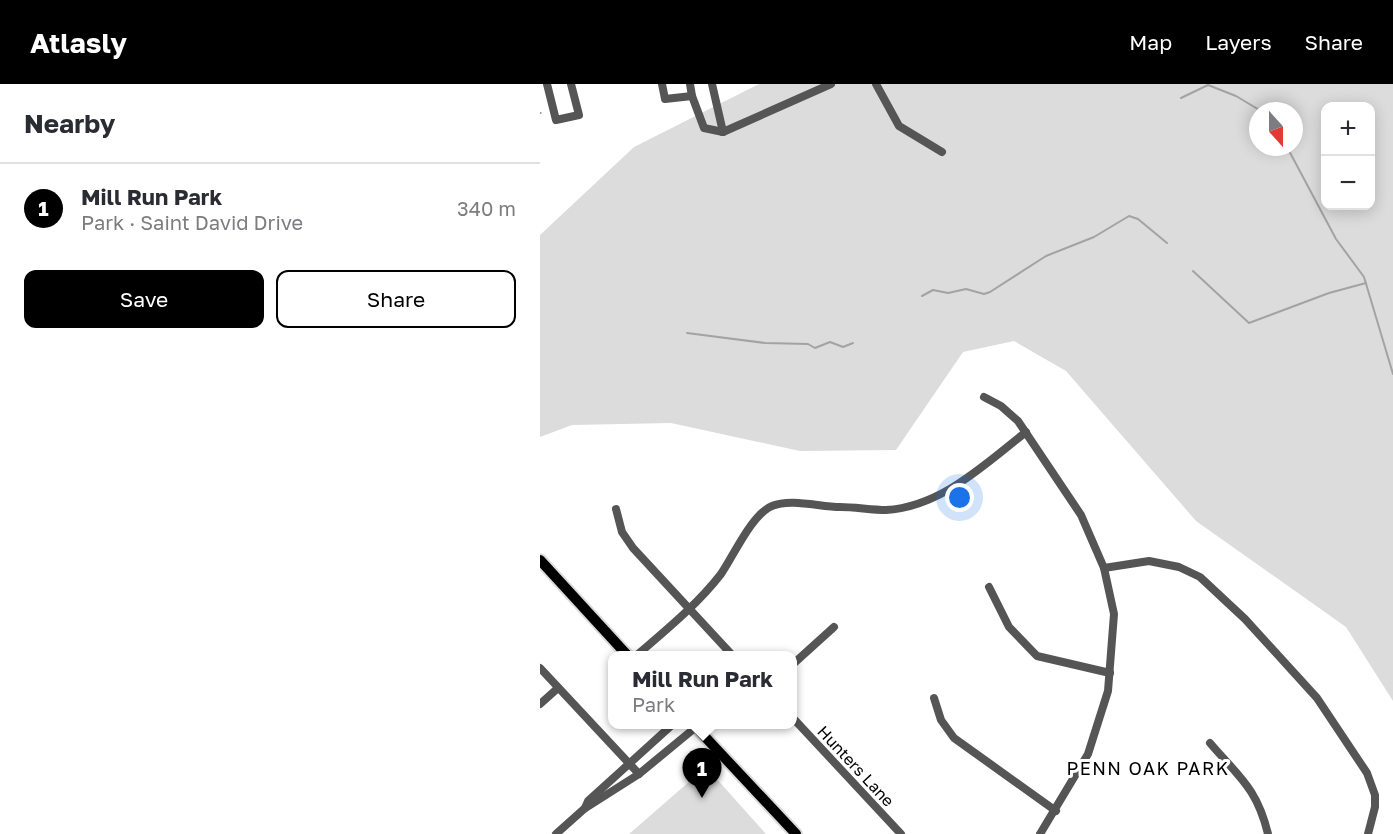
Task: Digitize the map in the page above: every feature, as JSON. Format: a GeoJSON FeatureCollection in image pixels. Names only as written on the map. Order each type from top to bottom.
{"type":"FeatureCollection","features":[{"type":"Feature","properties":{"kind":"main road"},"geometry":{"type":"LineString","coordinates":[[540,560],[623,651]]}},
{"type":"Feature","properties":{"kind":"main road"},"geometry":{"type":"LineString","coordinates":[[697,729],[796,834]]}},
{"type":"Feature","properties":{"kind":"street"},"geometry":{"type":"LineString","coordinates":[[547,84],[556,120],[579,115],[572,84]]}},
{"type":"Feature","properties":{"kind":"street"},"geometry":{"type":"LineString","coordinates":[[662,84],[664,99],[692,96]]}},
{"type":"Feature","properties":{"kind":"street"},"geometry":{"type":"LineString","coordinates":[[690,84],[704,128],[723,132],[831,84]]}},
{"type":"Feature","properties":{"kind":"street"},"geometry":{"type":"LineString","coordinates":[[711,84],[723,132]]}},
{"type":"Feature","properties":{"kind":"street"},"geometry":{"type":"LineString","coordinates":[[876,84],[899,126],[942,152]]}},
{"type":"Feature","properties":{"kind":"street"},"geometry":{"type":"LineString","coordinates":[[984,397],[1007,410],[1026,432],[1082,515],[1104,568],[1114,614],[1108,691],[1088,754],[1056,811],[1040,834]]}},
{"type":"Feature","properties":{"kind":"street"},"geometry":{"type":"LineString","coordinates":[[642,651],[690,608],[721,574],[758,516],[772,506],[790,504],[886,510],[912,505],[939,495],[963,480],[1026,432]]}},
{"type":"Feature","properties":{"kind":"street"},"geometry":{"type":"LineString","coordinates":[[616,509],[622,532],[633,548],[729,651]]}},
{"type":"Feature","properties":{"kind":"street"},"geometry":{"type":"LineString","coordinates":[[1104,568],[1149,561],[1179,567],[1200,577],[1245,619],[1317,698],[1367,773],[1375,795],[1375,807],[1368,834]]}},
{"type":"Feature","properties":{"kind":"street"},"geometry":{"type":"LineString","coordinates":[[989,587],[1009,627],[1037,656],[1110,673]]}},
{"type":"Feature","properties":{"kind":"street"},"geometry":{"type":"LineString","coordinates":[[797,660],[834,627]]}},
{"type":"Feature","properties":{"kind":"street"},"geometry":{"type":"LineString","coordinates":[[540,668],[639,774]]}},
{"type":"Feature","properties":{"kind":"street"},"geometry":{"type":"LineString","coordinates":[[540,704],[558,688]]}},
{"type":"Feature","properties":{"kind":"street"},"geometry":{"type":"LineString","coordinates":[[934,698],[941,720],[954,738],[1056,811]]}},
{"type":"Feature","properties":{"kind":"street","name":"Hunters Lane"},"geometry":{"type":"LineString","coordinates":[[797,722],[901,834]]}},
{"type":"Feature","properties":{"kind":"street"},"geometry":{"type":"LineString","coordinates":[[584,809],[588,801],[668,729]]}},
{"type":"Feature","properties":{"kind":"street"},"geometry":{"type":"LineString","coordinates":[[556,834],[584,809],[639,774],[691,729]]}},
{"type":"Feature","properties":{"kind":"street"},"geometry":{"type":"LineString","coordinates":[[1210,743],[1250,787],[1258,802],[1268,834]]}},
{"type":"Feature","properties":{"kind":"shaded area"},"geometry":{"type":"Polygon","coordinates":[[[759,84],[1393,84],[1393,701],[1346,627],[1196,521],[1066,371],[1014,341],[963,352],[896,450],[800,451],[671,423],[572,425],[540,437],[540,235],[634,147],[759,84]]]}},
{"type":"Feature","properties":{"kind":"shaded area"},"geometry":{"type":"Polygon","coordinates":[[[706,767],[766,834],[629,834],[636,828],[706,767]]]}},
{"type":"Feature","properties":{"kind":"waterway"},"geometry":{"type":"LineString","coordinates":[[1181,98],[1208,85],[1249,104]]}},
{"type":"Feature","properties":{"kind":"waterway"},"geometry":{"type":"LineString","coordinates":[[1292,156],[1336,239],[1364,277],[1393,374]]}},
{"type":"Feature","properties":{"kind":"waterway"},"geometry":{"type":"LineString","coordinates":[[922,296],[933,290],[948,293],[966,289],[984,294],[990,292],[1046,256],[1094,237],[1129,216],[1138,219],[1167,243]]}},
{"type":"Feature","properties":{"kind":"waterway"},"geometry":{"type":"LineString","coordinates":[[1193,271],[1249,323],[1329,293],[1366,283]]}},
{"type":"Feature","properties":{"kind":"waterway"},"geometry":{"type":"LineString","coordinates":[[687,333],[765,343],[808,344],[815,348],[830,342],[843,347],[853,343]]}},
{"type":"Feature","properties":{"kind":"place","name":"Mill Run Park"},"geometry":{"type":"Point","coordinates":[702,798]}},
{"type":"Feature","properties":{"kind":"district","name":"PENN OAK PARK"},"geometry":{"type":"Point","coordinates":[1148,768]}}]}
